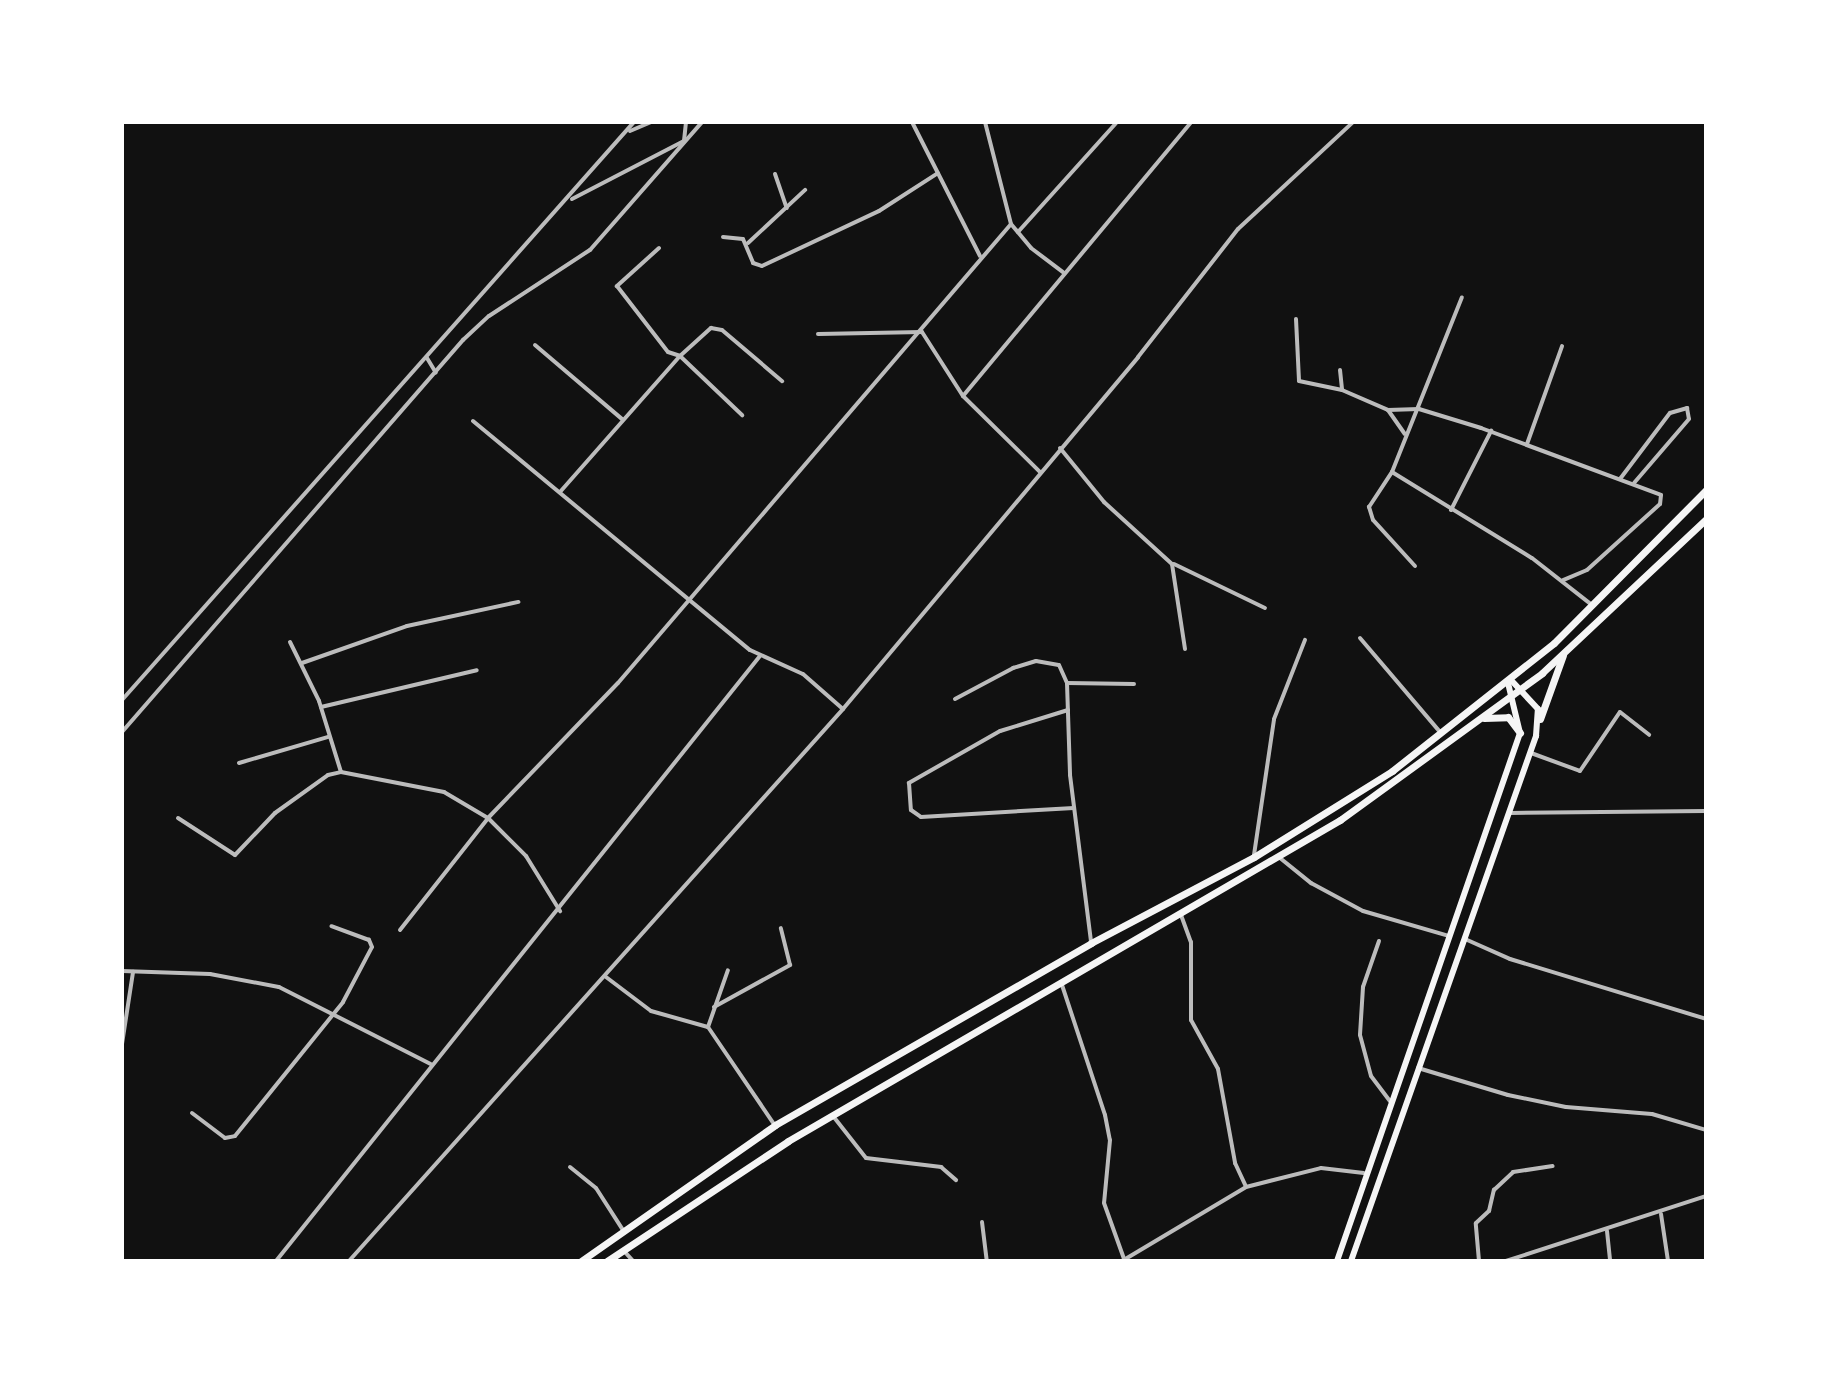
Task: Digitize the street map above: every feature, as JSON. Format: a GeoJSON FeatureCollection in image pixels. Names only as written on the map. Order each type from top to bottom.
{"type":"FeatureCollection","features":[{"type":"Feature","properties":{"kind":"main road"},"geometry":{"type":"LineString","coordinates":[[581,1261],[775,1125],[1091,943],[1254,857],[1441,734],[1554,643],[1706,490]]}},
{"type":"Feature","properties":{"kind":"main road"},"geometry":{"type":"LineString","coordinates":[[607,1261],[832,1114],[1280,858],[1514,694],[1564,653],[1706,519]]}},
{"type":"Feature","properties":{"kind":"main road"},"geometry":{"type":"LineString","coordinates":[[1351,1261],[1416,1068],[1564,653]]}},
{"type":"Feature","properties":{"kind":"main road"},"geometry":{"type":"LineString","coordinates":[[1509,681],[1521,688],[1540,719]]}},
{"type":"Feature","properties":{"kind":"main road"},"geometry":{"type":"LineString","coordinates":[[1337,1261],[1364,1173],[1520,733],[1509,681]]}},
{"type":"Feature","properties":{"kind":"main road"},"geometry":{"type":"LineString","coordinates":[[1478,720],[1508,717],[1520,733]]}},
{"type":"Feature","properties":{"kind":"street"},"geometry":{"type":"LineString","coordinates":[[122,700],[630,131],[634,122]]}},
{"type":"Feature","properties":{"kind":"street"},"geometry":{"type":"LineString","coordinates":[[630,131],[651,122]]}},
{"type":"Feature","properties":{"kind":"street"},"geometry":{"type":"LineString","coordinates":[[684,141],[686,122]]}},
{"type":"Feature","properties":{"kind":"street"},"geometry":{"type":"LineString","coordinates":[[122,732],[489,316],[610,232],[702,122]]}},
{"type":"Feature","properties":{"kind":"street"},"geometry":{"type":"LineString","coordinates":[[912,122],[980,256]]}},
{"type":"Feature","properties":{"kind":"street"},"geometry":{"type":"LineString","coordinates":[[985,122],[1011,224],[1063,272]]}},
{"type":"Feature","properties":{"kind":"street"},"geometry":{"type":"LineString","coordinates":[[1018,232],[1117,122]]}},
{"type":"Feature","properties":{"kind":"street"},"geometry":{"type":"LineString","coordinates":[[963,396],[997,361],[1063,272],[1191,122]]}},
{"type":"Feature","properties":{"kind":"street"},"geometry":{"type":"LineString","coordinates":[[349,1261],[843,709],[1238,229],[1353,122]]}},
{"type":"Feature","properties":{"kind":"street"},"geometry":{"type":"LineString","coordinates":[[568,200],[684,141]]}},
{"type":"Feature","properties":{"kind":"street"},"geometry":{"type":"LineString","coordinates":[[748,244],[753,263],[762,266],[879,211],[938,173]]}},
{"type":"Feature","properties":{"kind":"street"},"geometry":{"type":"LineString","coordinates":[[775,174],[787,208]]}},
{"type":"Feature","properties":{"kind":"street"},"geometry":{"type":"LineString","coordinates":[[748,244],[805,190]]}},
{"type":"Feature","properties":{"kind":"street"},"geometry":{"type":"LineString","coordinates":[[400,930],[488,818],[618,683],[687,599],[968,279],[980,256],[1011,224]]}},
{"type":"Feature","properties":{"kind":"street"},"geometry":{"type":"LineString","coordinates":[[723,237],[748,244]]}},
{"type":"Feature","properties":{"kind":"street"},"geometry":{"type":"LineString","coordinates":[[659,248],[617,286],[653,336],[680,356],[742,415]]}},
{"type":"Feature","properties":{"kind":"street"},"geometry":{"type":"LineString","coordinates":[[1415,566],[1369,513],[1392,472],[1462,297]]}},
{"type":"Feature","properties":{"kind":"street"},"geometry":{"type":"LineString","coordinates":[[1296,319],[1299,381],[1342,390],[1388,410],[1419,409],[1491,431],[1657,492],[1660,504],[1580,576],[1563,580]]}},
{"type":"Feature","properties":{"kind":"street"},"geometry":{"type":"LineString","coordinates":[[560,492],[698,336],[716,328],[782,381]]}},
{"type":"Feature","properties":{"kind":"street"},"geometry":{"type":"LineString","coordinates":[[922,332],[963,396],[1040,472]]}},
{"type":"Feature","properties":{"kind":"street"},"geometry":{"type":"LineString","coordinates":[[818,334],[922,332]]}},
{"type":"Feature","properties":{"kind":"street"},"geometry":{"type":"LineString","coordinates":[[535,345],[622,419]]}},
{"type":"Feature","properties":{"kind":"street"},"geometry":{"type":"LineString","coordinates":[[1527,444],[1562,346]]}},
{"type":"Feature","properties":{"kind":"street"},"geometry":{"type":"LineString","coordinates":[[427,358],[436,373]]}},
{"type":"Feature","properties":{"kind":"street"},"geometry":{"type":"LineString","coordinates":[[1340,370],[1342,390]]}},
{"type":"Feature","properties":{"kind":"street"},"geometry":{"type":"LineString","coordinates":[[1620,479],[1670,413],[1687,408],[1689,419],[1634,483]]}},
{"type":"Feature","properties":{"kind":"street"},"geometry":{"type":"LineString","coordinates":[[1388,410],[1405,434]]}},
{"type":"Feature","properties":{"kind":"street"},"geometry":{"type":"LineString","coordinates":[[473,421],[760,656],[803,674],[843,709]]}},
{"type":"Feature","properties":{"kind":"street"},"geometry":{"type":"LineString","coordinates":[[1451,510],[1491,431]]}},
{"type":"Feature","properties":{"kind":"street"},"geometry":{"type":"LineString","coordinates":[[1060,448],[1104,502],[1172,564],[1265,608]]}},
{"type":"Feature","properties":{"kind":"street"},"geometry":{"type":"LineString","coordinates":[[1392,472],[1563,580],[1592,605]]}},
{"type":"Feature","properties":{"kind":"street"},"geometry":{"type":"LineString","coordinates":[[1172,564],[1185,649]]}},
{"type":"Feature","properties":{"kind":"street"},"geometry":{"type":"LineString","coordinates":[[302,663],[407,626],[518,602]]}},
{"type":"Feature","properties":{"kind":"street"},"geometry":{"type":"LineString","coordinates":[[1360,638],[1441,734]]}},
{"type":"Feature","properties":{"kind":"street"},"geometry":{"type":"LineString","coordinates":[[1254,857],[1274,719],[1305,640]]}},
{"type":"Feature","properties":{"kind":"street"},"geometry":{"type":"LineString","coordinates":[[290,642],[321,707],[341,772]]}},
{"type":"Feature","properties":{"kind":"street"},"geometry":{"type":"LineString","coordinates":[[276,1261],[431,1064],[560,911],[760,656]]}},
{"type":"Feature","properties":{"kind":"street"},"geometry":{"type":"LineString","coordinates":[[955,699],[987,678],[1036,661],[1059,665],[1067,683],[1074,808],[1091,943]]}},
{"type":"Feature","properties":{"kind":"street"},"geometry":{"type":"LineString","coordinates":[[321,707],[477,670]]}},
{"type":"Feature","properties":{"kind":"street"},"geometry":{"type":"LineString","coordinates":[[1067,683],[1134,684]]}},
{"type":"Feature","properties":{"kind":"street"},"geometry":{"type":"LineString","coordinates":[[1068,710],[1000,731],[909,783],[911,810],[921,817],[1074,808]]}},
{"type":"Feature","properties":{"kind":"street"},"geometry":{"type":"LineString","coordinates":[[1529,752],[1580,771],[1620,712],[1649,735]]}},
{"type":"Feature","properties":{"kind":"street"},"geometry":{"type":"LineString","coordinates":[[239,763],[328,737]]}},
{"type":"Feature","properties":{"kind":"street"},"geometry":{"type":"LineString","coordinates":[[178,818],[240,855],[300,792],[341,772],[444,792],[488,818],[526,856],[560,911]]}},
{"type":"Feature","properties":{"kind":"street"},"geometry":{"type":"LineString","coordinates":[[1507,813],[1706,811]]}},
{"type":"Feature","properties":{"kind":"street"},"geometry":{"type":"LineString","coordinates":[[1280,858],[1311,883],[1363,911],[1449,936]]}},
{"type":"Feature","properties":{"kind":"street"},"geometry":{"type":"LineString","coordinates":[[1181,915],[1191,942],[1191,1020],[1218,1069],[1235,1163],[1246,1187]]}},
{"type":"Feature","properties":{"kind":"street"},"geometry":{"type":"LineString","coordinates":[[192,1113],[225,1138],[235,1136],[330,1017],[372,947],[369,940],[331,926]]}},
{"type":"Feature","properties":{"kind":"street"},"geometry":{"type":"LineString","coordinates":[[714,1007],[790,965],[781,928]]}},
{"type":"Feature","properties":{"kind":"street"},"geometry":{"type":"LineString","coordinates":[[1463,938],[1510,959],[1706,1019]]}},
{"type":"Feature","properties":{"kind":"street"},"geometry":{"type":"LineString","coordinates":[[1379,941],[1363,987],[1360,1035],[1371,1076],[1390,1101]]}},
{"type":"Feature","properties":{"kind":"street"},"geometry":{"type":"LineString","coordinates":[[708,1027],[728,970]]}},
{"type":"Feature","properties":{"kind":"street"},"geometry":{"type":"LineString","coordinates":[[122,971],[252,980],[279,987],[330,1017],[431,1064]]}},
{"type":"Feature","properties":{"kind":"street"},"geometry":{"type":"LineString","coordinates":[[122,1044],[133,972]]}},
{"type":"Feature","properties":{"kind":"street"},"geometry":{"type":"LineString","coordinates":[[606,977],[651,1011],[708,1027],[775,1125]]}},
{"type":"Feature","properties":{"kind":"street"},"geometry":{"type":"LineString","coordinates":[[1061,982],[1105,1115],[1110,1140],[1104,1203],[1123,1260],[1246,1187],[1321,1168],[1364,1173]]}},
{"type":"Feature","properties":{"kind":"street"},"geometry":{"type":"LineString","coordinates":[[1416,1068],[1508,1095],[1566,1107],[1652,1114],[1706,1130]]}},
{"type":"Feature","properties":{"kind":"street"},"geometry":{"type":"LineString","coordinates":[[832,1114],[866,1158],[941,1167],[956,1180]]}},
{"type":"Feature","properties":{"kind":"street"},"geometry":{"type":"LineString","coordinates":[[1479,1261],[1476,1223],[1489,1211],[1494,1190],[1513,1172],[1553,1166]]}},
{"type":"Feature","properties":{"kind":"street"},"geometry":{"type":"LineString","coordinates":[[570,1167],[596,1188],[623,1230]]}},
{"type":"Feature","properties":{"kind":"street"},"geometry":{"type":"LineString","coordinates":[[1506,1261],[1661,1214],[1706,1196]]}},
{"type":"Feature","properties":{"kind":"street"},"geometry":{"type":"LineString","coordinates":[[1661,1214],[1668,1261]]}},
{"type":"Feature","properties":{"kind":"street"},"geometry":{"type":"LineString","coordinates":[[982,1222],[987,1261]]}},
{"type":"Feature","properties":{"kind":"street"},"geometry":{"type":"LineString","coordinates":[[1607,1231],[1610,1261]]}},
{"type":"Feature","properties":{"kind":"street"},"geometry":{"type":"LineString","coordinates":[[623,1249],[633,1261]]}}]}
